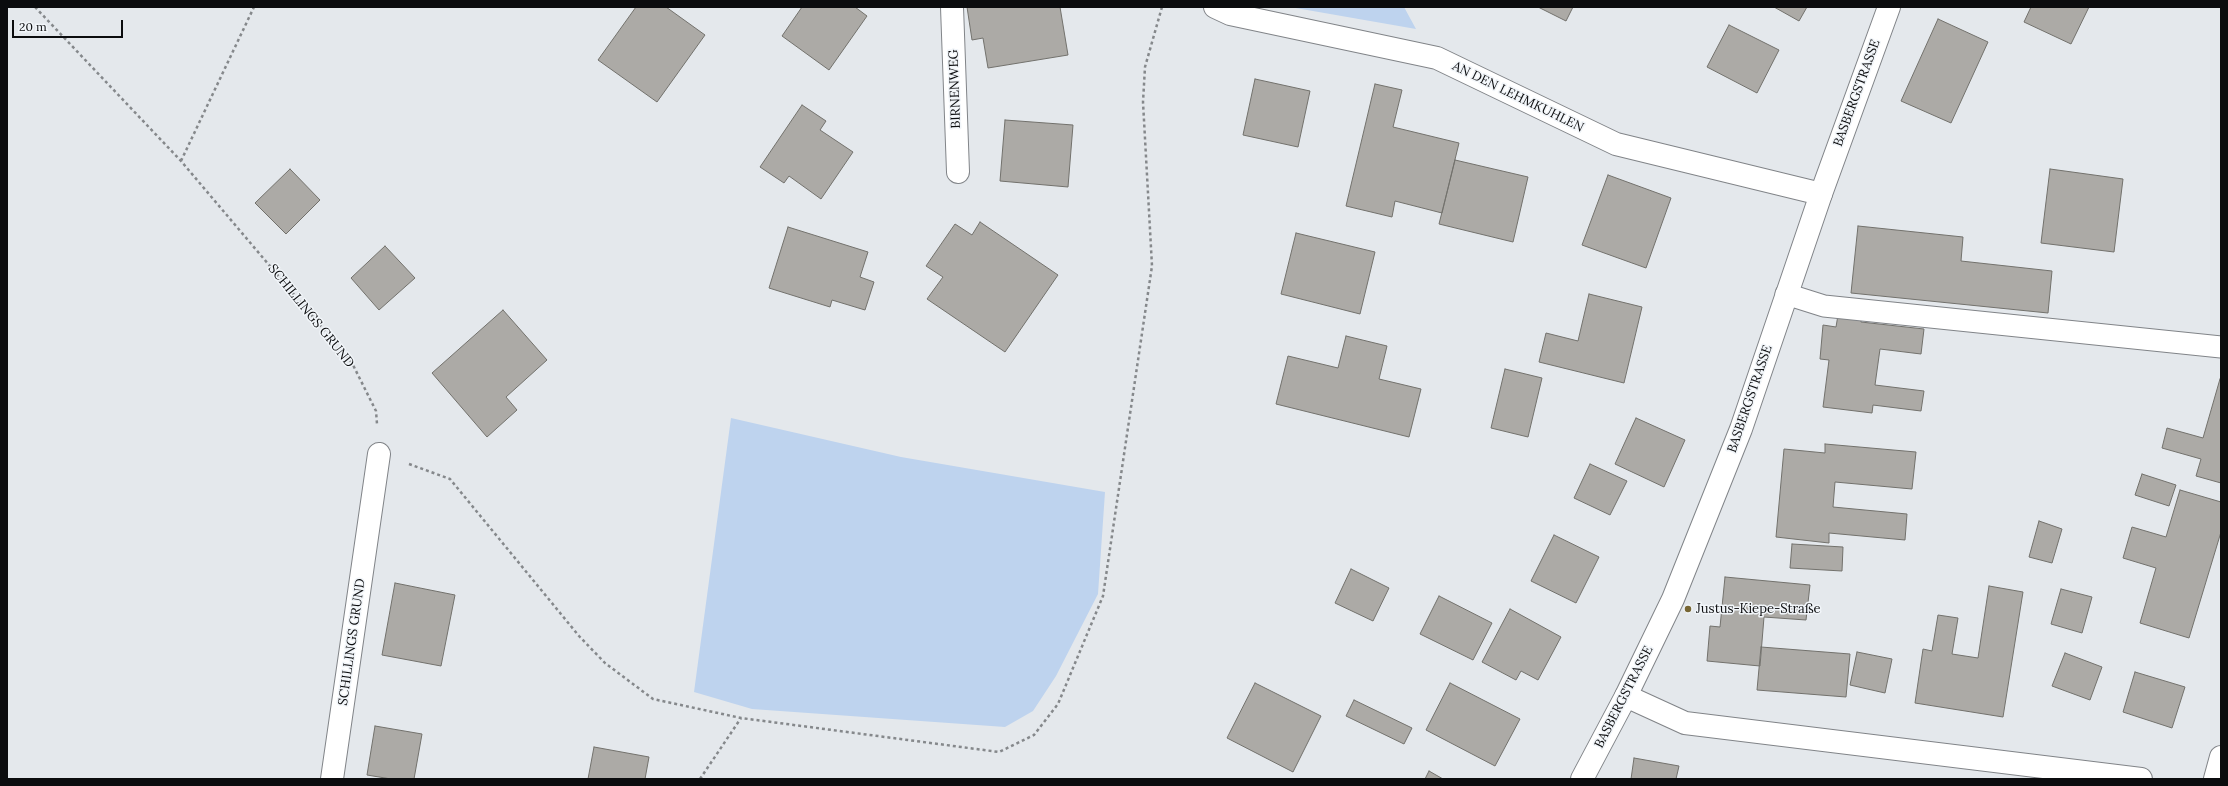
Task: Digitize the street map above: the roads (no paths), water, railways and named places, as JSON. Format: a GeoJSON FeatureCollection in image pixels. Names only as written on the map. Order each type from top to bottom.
{"type":"FeatureCollection","features":[{"type":"Feature","properties":{"kind":"street","name":"BIRNENWEG"},"geometry":{"type":"LineString","coordinates":[[952,7],[958,172]]}},
{"type":"Feature","properties":{"kind":"street","name":"AN DEN LEHMKUHLEN"},"geometry":{"type":"LineString","coordinates":[[1215,7],[1230,14],[1437,58],[1616,144],[1821,194]]}},
{"type":"Feature","properties":{"kind":"street","name":"BASBERGSTRASSE"},"geometry":{"type":"LineString","coordinates":[[1582,779],[1626,696],[1673,599],[1738,437],[1821,194],[1889,7]]}},
{"type":"Feature","properties":{"kind":"street","name":"SCHILLINGS GRUND"},"geometry":{"type":"LineString","coordinates":[[332,779],[379,454]]}},
{"type":"Feature","properties":{"kind":"street"},"geometry":{"type":"LineString","coordinates":[[1626,696],[1685,723],[2141,779]]}},
{"type":"Feature","properties":{"kind":"street"},"geometry":{"type":"LineString","coordinates":[[2215,779],[2221,757]]}},
{"type":"Feature","properties":{"kind":"lane"},"geometry":{"type":"LineString","coordinates":[[1786,294],[1824,306],[2221,347]]}},
{"type":"Feature","properties":{"kind":"place","name":"Justus-Kiepe-Straße"},"geometry":{"type":"Point","coordinates":[1688,609]}}]}
